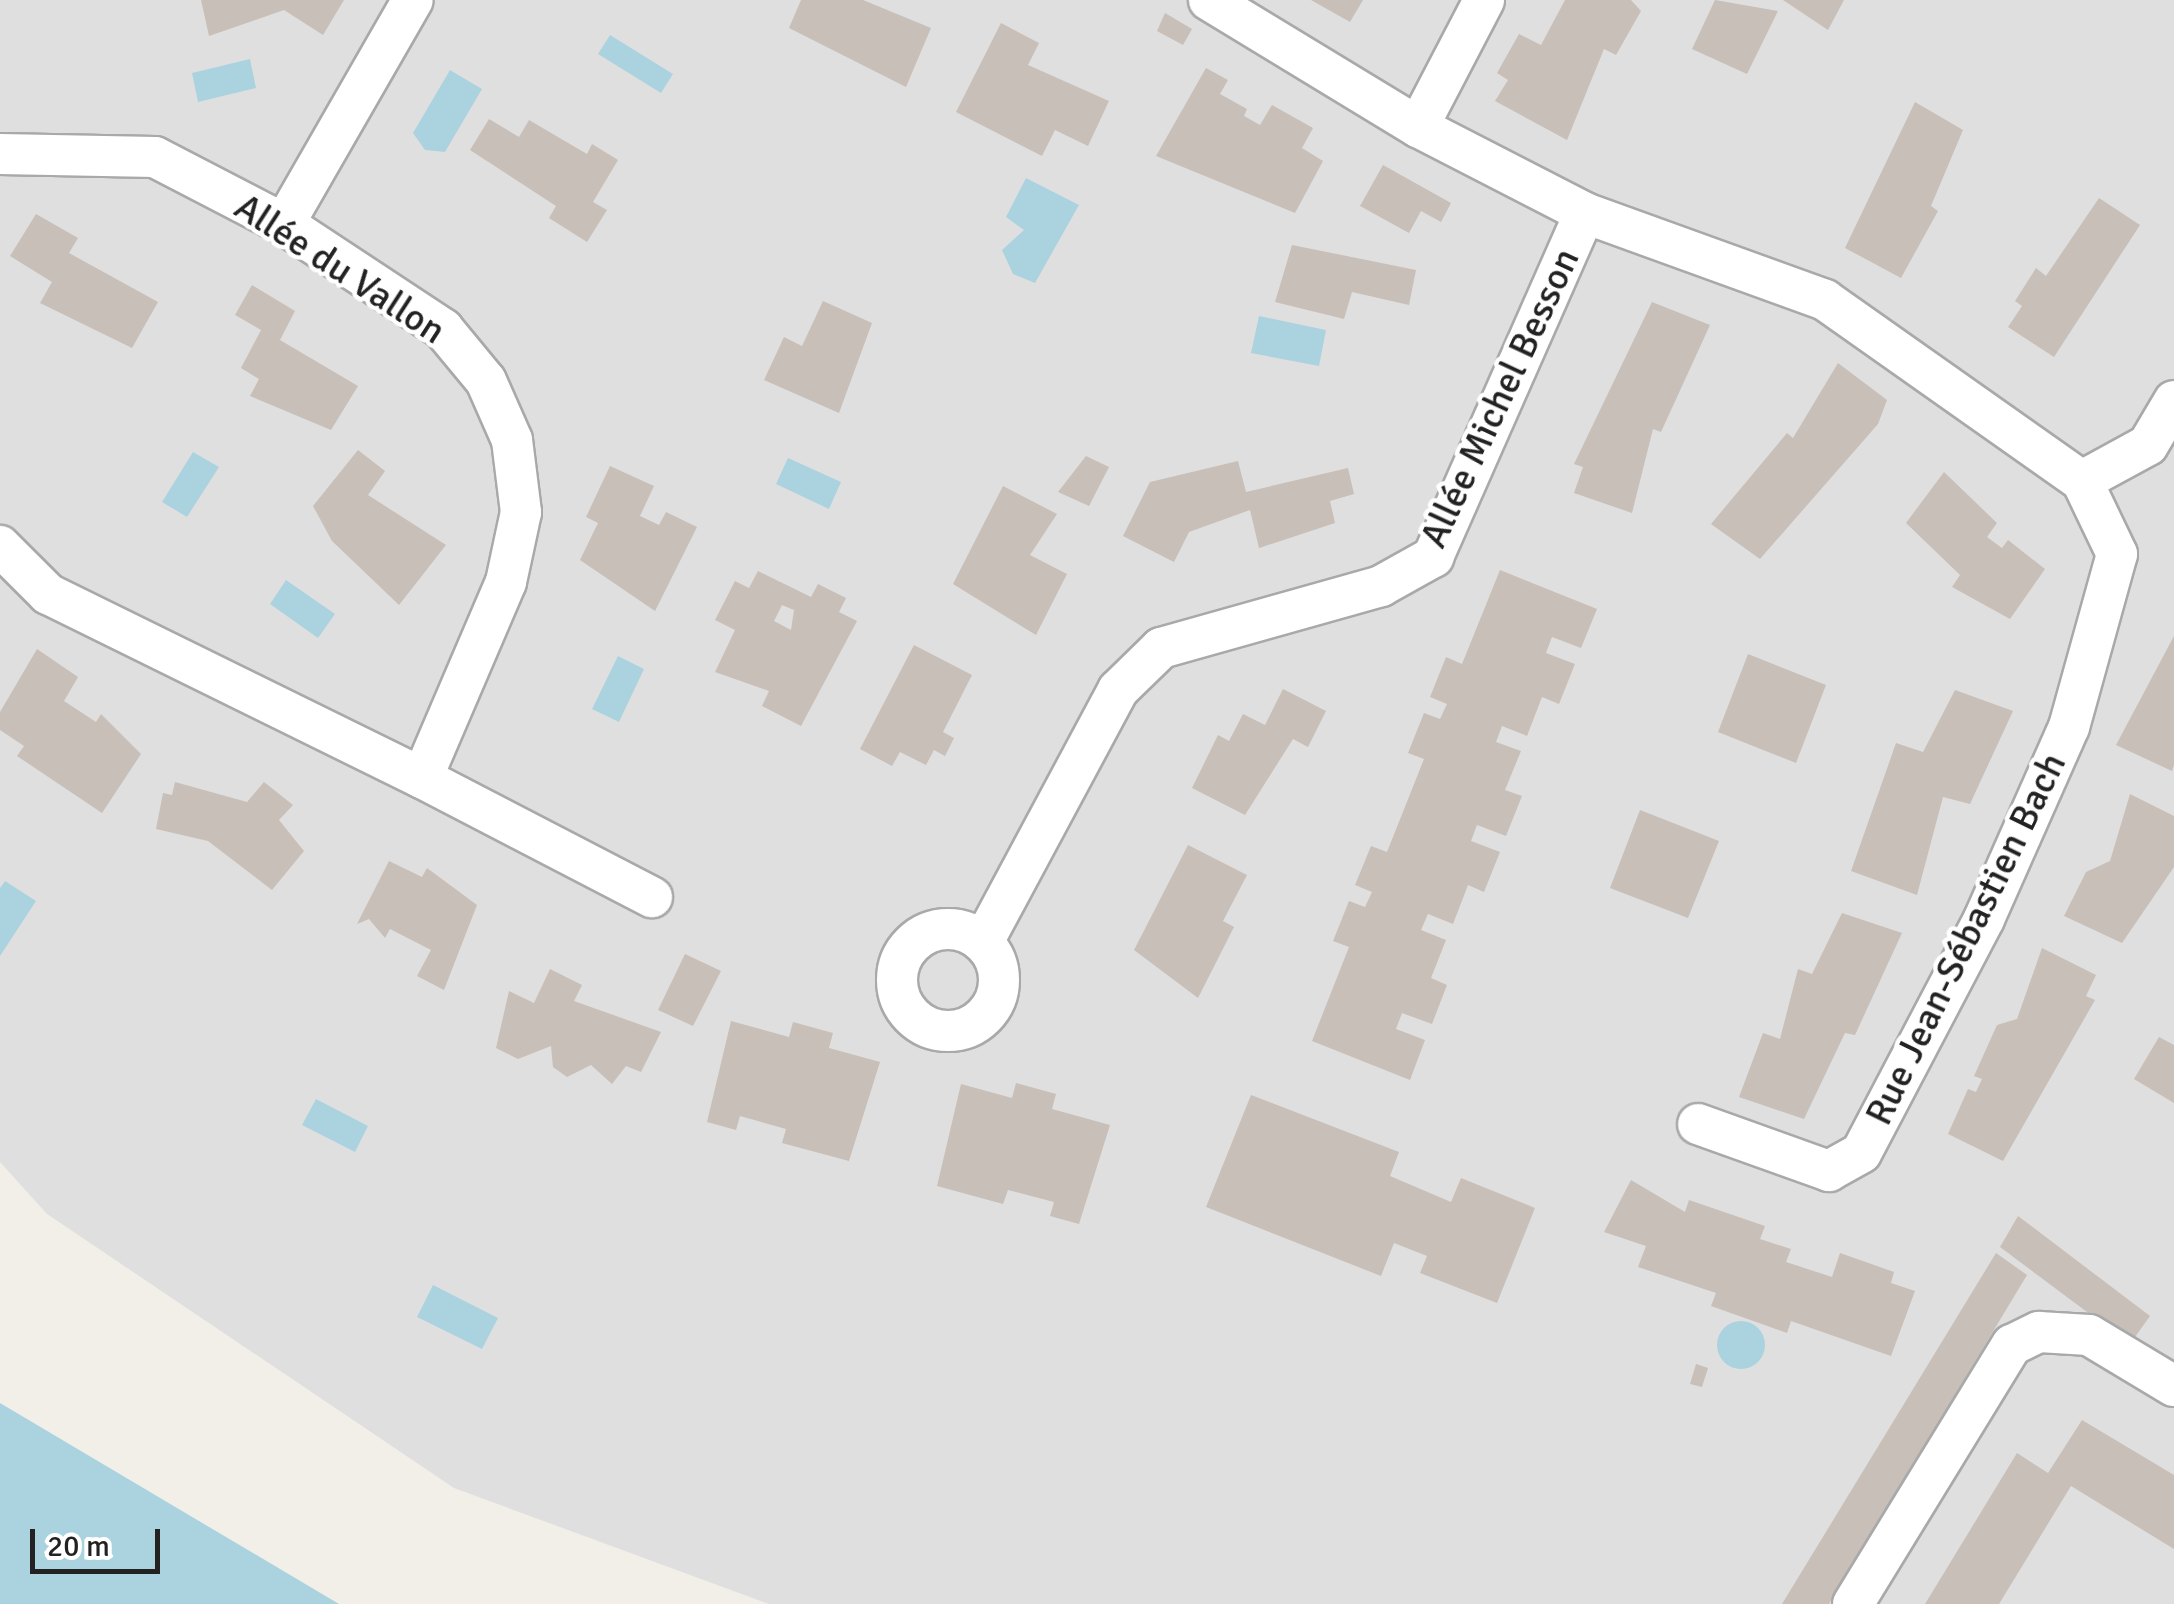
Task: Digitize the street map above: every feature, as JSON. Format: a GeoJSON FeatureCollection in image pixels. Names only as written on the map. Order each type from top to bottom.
{"type":"FeatureCollection","features":[{"type":"Feature","properties":{"kind":"street"},"geometry":{"type":"LineString","coordinates":[[284,224],[413,0]]}},
{"type":"Feature","properties":{"kind":"street","name":"Rue Jean-Sébastien Bach"},"geometry":{"type":"LineString","coordinates":[[1208,0],[1418,127],[1585,214],[1825,300],[2082,482],[2117,554],[2069,728],[1984,919],[1861,1153],[1829,1171],[1698,1124]]}},
{"type":"Feature","properties":{"kind":"street"},"geometry":{"type":"LineString","coordinates":[[1418,127],[1484,0]]}},
{"type":"Feature","properties":{"kind":"street","name":"Allée du Vallon"},"geometry":{"type":"LineString","coordinates":[[0,154],[155,157],[284,224],[444,329],[486,380],[512,440],[521,512],[506,582],[422,778]]}},
{"type":"Feature","properties":{"kind":"street","name":"Allée Michel Besson"},"geometry":{"type":"LineString","coordinates":[[983,942],[1118,690],[1161,648],[1381,586],[1433,557],[1585,214]]}},
{"type":"Feature","properties":{"kind":"street"},"geometry":{"type":"LineString","coordinates":[[2082,482],[2148,445],[2174,401]]}},
{"type":"Feature","properties":{"kind":"street"},"geometry":{"type":"LineString","coordinates":[[0,546],[48,594],[652,896]]}},
{"type":"Feature","properties":{"kind":"street"},"geometry":{"type":"LineString","coordinates":[[1853,1604],[2012,1345],[2039,1332],[2089,1334],[2174,1386]]}},
{"type":"Feature","properties":{"kind":"shaded area"},"geometry":{"type":"Polygon","coordinates":[[[0,0],[2174,0],[2174,1604],[769,1604],[454,1488],[47,1214],[0,1162],[0,0]]]}},
{"type":"Feature","properties":{"kind":"water"},"geometry":{"type":"Polygon","coordinates":[[[610,35],[673,74],[661,93],[598,54],[610,35]]]}},
{"type":"Feature","properties":{"kind":"water"},"geometry":{"type":"Polygon","coordinates":[[[250,59],[256,88],[198,102],[192,73],[250,59]]]}},
{"type":"Feature","properties":{"kind":"water"},"geometry":{"type":"Polygon","coordinates":[[[450,70],[482,89],[445,152],[425,150],[413,133],[450,70]]]}},
{"type":"Feature","properties":{"kind":"water"},"geometry":{"type":"Polygon","coordinates":[[[1026,178],[1079,205],[1035,283],[1013,274],[1002,250],[1024,230],[1006,217],[1026,178]]]}},
{"type":"Feature","properties":{"kind":"water"},"geometry":{"type":"Polygon","coordinates":[[[1259,316],[1326,330],[1319,366],[1251,353],[1259,316]]]}},
{"type":"Feature","properties":{"kind":"water"},"geometry":{"type":"Polygon","coordinates":[[[193,452],[219,467],[187,517],[162,502],[193,452]]]}},
{"type":"Feature","properties":{"kind":"water"},"geometry":{"type":"Polygon","coordinates":[[[788,458],[841,482],[829,509],[776,484],[788,458]]]}},
{"type":"Feature","properties":{"kind":"water"},"geometry":{"type":"Polygon","coordinates":[[[286,580],[335,614],[318,638],[270,604],[286,580]]]}},
{"type":"Feature","properties":{"kind":"water"},"geometry":{"type":"Polygon","coordinates":[[[618,656],[644,669],[619,722],[592,709],[618,656]]]}},
{"type":"Feature","properties":{"kind":"water"},"geometry":{"type":"Polygon","coordinates":[[[5,881],[36,901],[0,956],[0,888],[5,881]]]}},
{"type":"Feature","properties":{"kind":"water"},"geometry":{"type":"Polygon","coordinates":[[[316,1099],[368,1126],[355,1152],[302,1125],[316,1099]]]}},
{"type":"Feature","properties":{"kind":"water"},"geometry":{"type":"Polygon","coordinates":[[[433,1285],[498,1318],[482,1349],[417,1317],[433,1285]]]}},
{"type":"Feature","properties":{"kind":"water"},"geometry":{"type":"Polygon","coordinates":[[[1741,1321],[1758,1328],[1765,1345],[1758,1362],[1741,1369],[1724,1362],[1717,1345],[1724,1328],[1741,1321]]]}},
{"type":"Feature","properties":{"kind":"water"},"geometry":{"type":"Polygon","coordinates":[[[0,1403],[339,1604],[0,1604],[0,1403]]]}},
{"type":"Feature","properties":{"kind":"building"},"geometry":{"type":"Polygon","coordinates":[[[201,0],[344,0],[323,35],[284,10],[209,36],[201,0]]]}},
{"type":"Feature","properties":{"kind":"building"},"geometry":{"type":"Polygon","coordinates":[[[801,0],[863,0],[931,28],[906,87],[789,28],[801,0]]]}},
{"type":"Feature","properties":{"kind":"building"},"geometry":{"type":"Polygon","coordinates":[[[1311,0],[1363,0],[1350,22],[1311,0]]]}},
{"type":"Feature","properties":{"kind":"building"},"geometry":{"type":"Polygon","coordinates":[[[1565,0],[1631,0],[1641,11],[1616,55],[1604,49],[1567,140],[1495,101],[1508,80],[1497,73],[1519,34],[1541,45],[1565,0]]]}},
{"type":"Feature","properties":{"kind":"building"},"geometry":{"type":"Polygon","coordinates":[[[1715,0],[1778,11],[1747,74],[1692,49],[1715,0]]]}},
{"type":"Feature","properties":{"kind":"building"},"geometry":{"type":"Polygon","coordinates":[[[1783,0],[1844,0],[1828,30],[1783,0]]]}},
{"type":"Feature","properties":{"kind":"building"},"geometry":{"type":"Polygon","coordinates":[[[1165,13],[1192,29],[1183,45],[1157,31],[1165,13]]]}},
{"type":"Feature","properties":{"kind":"building"},"geometry":{"type":"Polygon","coordinates":[[[1001,23],[1039,43],[1028,65],[1109,101],[1088,146],[1055,130],[1042,156],[956,112],[1001,23]]]}},
{"type":"Feature","properties":{"kind":"building"},"geometry":{"type":"Polygon","coordinates":[[[1206,68],[1228,80],[1220,94],[1247,109],[1244,116],[1260,125],[1272,105],[1313,128],[1302,148],[1323,161],[1295,213],[1156,156],[1206,68]]]}},
{"type":"Feature","properties":{"kind":"building"},"geometry":{"type":"Polygon","coordinates":[[[1915,102],[1963,130],[1931,206],[1938,211],[1901,278],[1845,248],[1915,102]]]}},
{"type":"Feature","properties":{"kind":"building"},"geometry":{"type":"Polygon","coordinates":[[[489,119],[519,137],[529,120],[587,154],[592,144],[618,160],[593,202],[607,210],[587,242],[549,218],[556,206],[470,150],[489,119]]]}},
{"type":"Feature","properties":{"kind":"building"},"geometry":{"type":"Polygon","coordinates":[[[1383,165],[1451,203],[1441,222],[1421,211],[1409,233],[1360,206],[1383,165]]]}},
{"type":"Feature","properties":{"kind":"building"},"geometry":{"type":"Polygon","coordinates":[[[2099,198],[2140,225],[2054,357],[2008,327],[2022,306],[2015,301],[2036,268],[2046,276],[2099,198]]]}},
{"type":"Feature","properties":{"kind":"building"},"geometry":{"type":"Polygon","coordinates":[[[36,214],[78,238],[69,253],[158,302],[132,348],[40,303],[52,282],[10,256],[36,214]]]}},
{"type":"Feature","properties":{"kind":"building"},"geometry":{"type":"Polygon","coordinates":[[[1292,245],[1416,270],[1409,305],[1352,292],[1344,319],[1275,302],[1292,245]]]}},
{"type":"Feature","properties":{"kind":"building"},"geometry":{"type":"Polygon","coordinates":[[[252,285],[295,311],[280,340],[358,386],[331,430],[250,396],[259,379],[241,368],[261,330],[235,315],[252,285]]]}},
{"type":"Feature","properties":{"kind":"building"},"geometry":{"type":"Polygon","coordinates":[[[823,301],[872,323],[839,413],[764,380],[784,337],[802,346],[823,301]]]}},
{"type":"Feature","properties":{"kind":"building"},"geometry":{"type":"Polygon","coordinates":[[[1652,302],[1710,325],[1661,432],[1653,429],[1632,513],[1574,493],[1583,467],[1574,464],[1652,302]]]}},
{"type":"Feature","properties":{"kind":"building"},"geometry":{"type":"Polygon","coordinates":[[[1838,363],[1887,400],[1878,424],[1760,559],[1711,524],[1787,433],[1793,438],[1838,363]]]}},
{"type":"Feature","properties":{"kind":"building"},"geometry":{"type":"Polygon","coordinates":[[[358,450],[385,471],[368,495],[446,545],[399,605],[332,541],[313,506],[358,450]]]}},
{"type":"Feature","properties":{"kind":"building"},"geometry":{"type":"Polygon","coordinates":[[[1086,456],[1109,467],[1089,506],[1058,492],[1086,456]]]}},
{"type":"Feature","properties":{"kind":"building"},"geometry":{"type":"Polygon","coordinates":[[[1238,461],[1246,492],[1348,468],[1354,494],[1330,501],[1335,523],[1259,548],[1250,510],[1189,532],[1174,562],[1123,536],[1150,482],[1238,461]]]}},
{"type":"Feature","properties":{"kind":"building"},"geometry":{"type":"Polygon","coordinates":[[[610,466],[654,486],[640,516],[659,525],[666,512],[697,527],[655,611],[580,560],[598,523],[586,517],[610,466]]]}},
{"type":"Feature","properties":{"kind":"building"},"geometry":{"type":"Polygon","coordinates":[[[1944,472],[1997,523],[1987,537],[2002,548],[2008,540],[2045,569],[2010,619],[1952,587],[1960,575],[1906,523],[1944,472]]]}},
{"type":"Feature","properties":{"kind":"building"},"geometry":{"type":"Polygon","coordinates":[[[1003,486],[1057,514],[1030,555],[1067,574],[1036,635],[953,584],[1003,486]]]}},
{"type":"Feature","properties":{"kind":"building"},"geometry":{"type":"Polygon","coordinates":[[[1500,570],[1597,609],[1581,648],[1552,637],[1546,653],[1575,664],[1559,704],[1542,697],[1527,736],[1502,726],[1496,742],[1521,751],[1505,790],[1522,796],[1506,836],[1477,825],[1471,841],[1500,852],[1484,892],[1468,885],[1453,924],[1428,914],[1421,930],[1446,940],[1431,978],[1447,985],[1432,1024],[1402,1013],[1396,1029],[1425,1040],[1410,1080],[1312,1041],[1349,947],[1333,941],[1349,901],[1365,907],[1372,892],[1355,885],[1371,846],[1387,852],[1424,759],[1408,753],[1424,713],[1440,719],[1447,704],[1430,697],[1446,657],[1462,664],[1500,570]]]}},
{"type":"Feature","properties":{"kind":"building"},"geometry":{"type":"Polygon","coordinates":[[[758,571],[811,597],[818,584],[846,598],[839,612],[857,621],[801,726],[762,706],[769,691],[715,672],[735,630],[715,620],[735,581],[749,588],[758,571]],[[782,605],[774,621],[791,630],[794,610],[782,605]]]}},
{"type":"Feature","properties":{"kind":"building"},"geometry":{"type":"Polygon","coordinates":[[[2174,636],[2174,765],[2172,771],[2116,745],[2174,636]]]}},
{"type":"Feature","properties":{"kind":"building"},"geometry":{"type":"Polygon","coordinates":[[[914,645],[972,675],[943,732],[954,738],[945,756],[934,750],[926,765],[900,752],[892,766],[860,749],[914,645]]]}},
{"type":"Feature","properties":{"kind":"building"},"geometry":{"type":"Polygon","coordinates":[[[37,649],[78,677],[64,701],[96,722],[101,714],[141,754],[102,813],[17,756],[24,746],[0,730],[0,712],[37,649]]]}},
{"type":"Feature","properties":{"kind":"building"},"geometry":{"type":"Polygon","coordinates":[[[1748,654],[1826,685],[1796,763],[1718,732],[1748,654]]]}},
{"type":"Feature","properties":{"kind":"building"},"geometry":{"type":"Polygon","coordinates":[[[1283,689],[1326,711],[1308,747],[1293,739],[1245,815],[1192,788],[1218,735],[1229,741],[1243,714],[1265,725],[1283,689]]]}},
{"type":"Feature","properties":{"kind":"building"},"geometry":{"type":"Polygon","coordinates":[[[1955,690],[2013,711],[1970,804],[1943,797],[1917,895],[1851,871],[1896,743],[1923,752],[1955,690]]]}},
{"type":"Feature","properties":{"kind":"building"},"geometry":{"type":"Polygon","coordinates":[[[175,782],[247,802],[264,782],[293,805],[279,820],[304,851],[272,890],[208,841],[156,829],[163,793],[172,795],[175,782]]]}},
{"type":"Feature","properties":{"kind":"building"},"geometry":{"type":"Polygon","coordinates":[[[2130,794],[2174,816],[2174,867],[2122,943],[2064,916],[2086,872],[2110,861],[2130,794]]]}},
{"type":"Feature","properties":{"kind":"building"},"geometry":{"type":"Polygon","coordinates":[[[1640,810],[1719,841],[1688,918],[1610,888],[1640,810]]]}},
{"type":"Feature","properties":{"kind":"building"},"geometry":{"type":"Polygon","coordinates":[[[1188,845],[1247,875],[1223,921],[1234,927],[1198,998],[1134,950],[1188,845]]]}},
{"type":"Feature","properties":{"kind":"building"},"geometry":{"type":"Polygon","coordinates":[[[389,861],[422,877],[427,868],[477,905],[444,990],[417,976],[431,950],[390,929],[385,938],[369,919],[357,924],[389,861]]]}},
{"type":"Feature","properties":{"kind":"building"},"geometry":{"type":"Polygon","coordinates":[[[1842,913],[1902,933],[1855,1035],[1845,1033],[1804,1119],[1739,1097],[1763,1033],[1780,1039],[1798,969],[1812,974],[1842,913]]]}},
{"type":"Feature","properties":{"kind":"building"},"geometry":{"type":"Polygon","coordinates":[[[2042,948],[2096,975],[2086,996],[2095,1000],[2003,1161],[1948,1134],[1968,1089],[1976,1092],[1982,1079],[1974,1076],[1997,1025],[2017,1019],[2042,948]]]}},
{"type":"Feature","properties":{"kind":"building"},"geometry":{"type":"Polygon","coordinates":[[[685,954],[721,971],[693,1026],[658,1010],[685,954]]]}},
{"type":"Feature","properties":{"kind":"building"},"geometry":{"type":"Polygon","coordinates":[[[550,969],[582,985],[574,1001],[661,1032],[641,1072],[626,1066],[612,1084],[591,1065],[567,1077],[553,1067],[551,1046],[518,1059],[496,1048],[509,991],[534,1003],[550,969]]]}},
{"type":"Feature","properties":{"kind":"building"},"geometry":{"type":"Polygon","coordinates":[[[731,1021],[789,1037],[793,1022],[833,1033],[829,1048],[880,1062],[849,1161],[782,1143],[786,1129],[740,1116],[736,1130],[707,1122],[731,1021]]]}},
{"type":"Feature","properties":{"kind":"building"},"geometry":{"type":"Polygon","coordinates":[[[2159,1037],[2174,1045],[2174,1103],[2134,1079],[2159,1037]]]}},
{"type":"Feature","properties":{"kind":"building"},"geometry":{"type":"Polygon","coordinates":[[[1016,1083],[1056,1094],[1052,1109],[1110,1125],[1079,1224],[1050,1216],[1054,1202],[1008,1190],[1003,1204],[937,1186],[961,1084],[1012,1098],[1016,1083]]]}},
{"type":"Feature","properties":{"kind":"building"},"geometry":{"type":"Polygon","coordinates":[[[1251,1095],[1399,1152],[1390,1176],[1451,1202],[1461,1178],[1535,1208],[1497,1303],[1420,1273],[1427,1256],[1394,1243],[1381,1276],[1206,1207],[1251,1095]]]}},
{"type":"Feature","properties":{"kind":"building"},"geometry":{"type":"Polygon","coordinates":[[[1631,1180],[1685,1212],[1689,1200],[1765,1226],[1760,1239],[1791,1249],[1786,1262],[1832,1277],[1840,1253],[1894,1272],[1891,1283],[1915,1291],[1891,1356],[1791,1321],[1787,1333],[1711,1306],[1716,1293],[1638,1267],[1646,1246],[1604,1232],[1631,1180]]]}},
{"type":"Feature","properties":{"kind":"building"},"geometry":{"type":"Polygon","coordinates":[[[2018,1216],[2150,1316],[2130,1344],[2000,1247],[2018,1216]]]}},
{"type":"Feature","properties":{"kind":"building"},"geometry":{"type":"Polygon","coordinates":[[[1996,1253],[2027,1275],[1829,1604],[1782,1604],[1996,1253]]]}},
{"type":"Feature","properties":{"kind":"building"},"geometry":{"type":"Polygon","coordinates":[[[1696,1364],[1708,1368],[1702,1387],[1690,1384],[1696,1364]]]}},
{"type":"Feature","properties":{"kind":"building"},"geometry":{"type":"Polygon","coordinates":[[[2082,1420],[2174,1475],[2174,1549],[2071,1486],[1999,1604],[1925,1604],[2017,1453],[2048,1473],[2082,1420]]]}}]}
